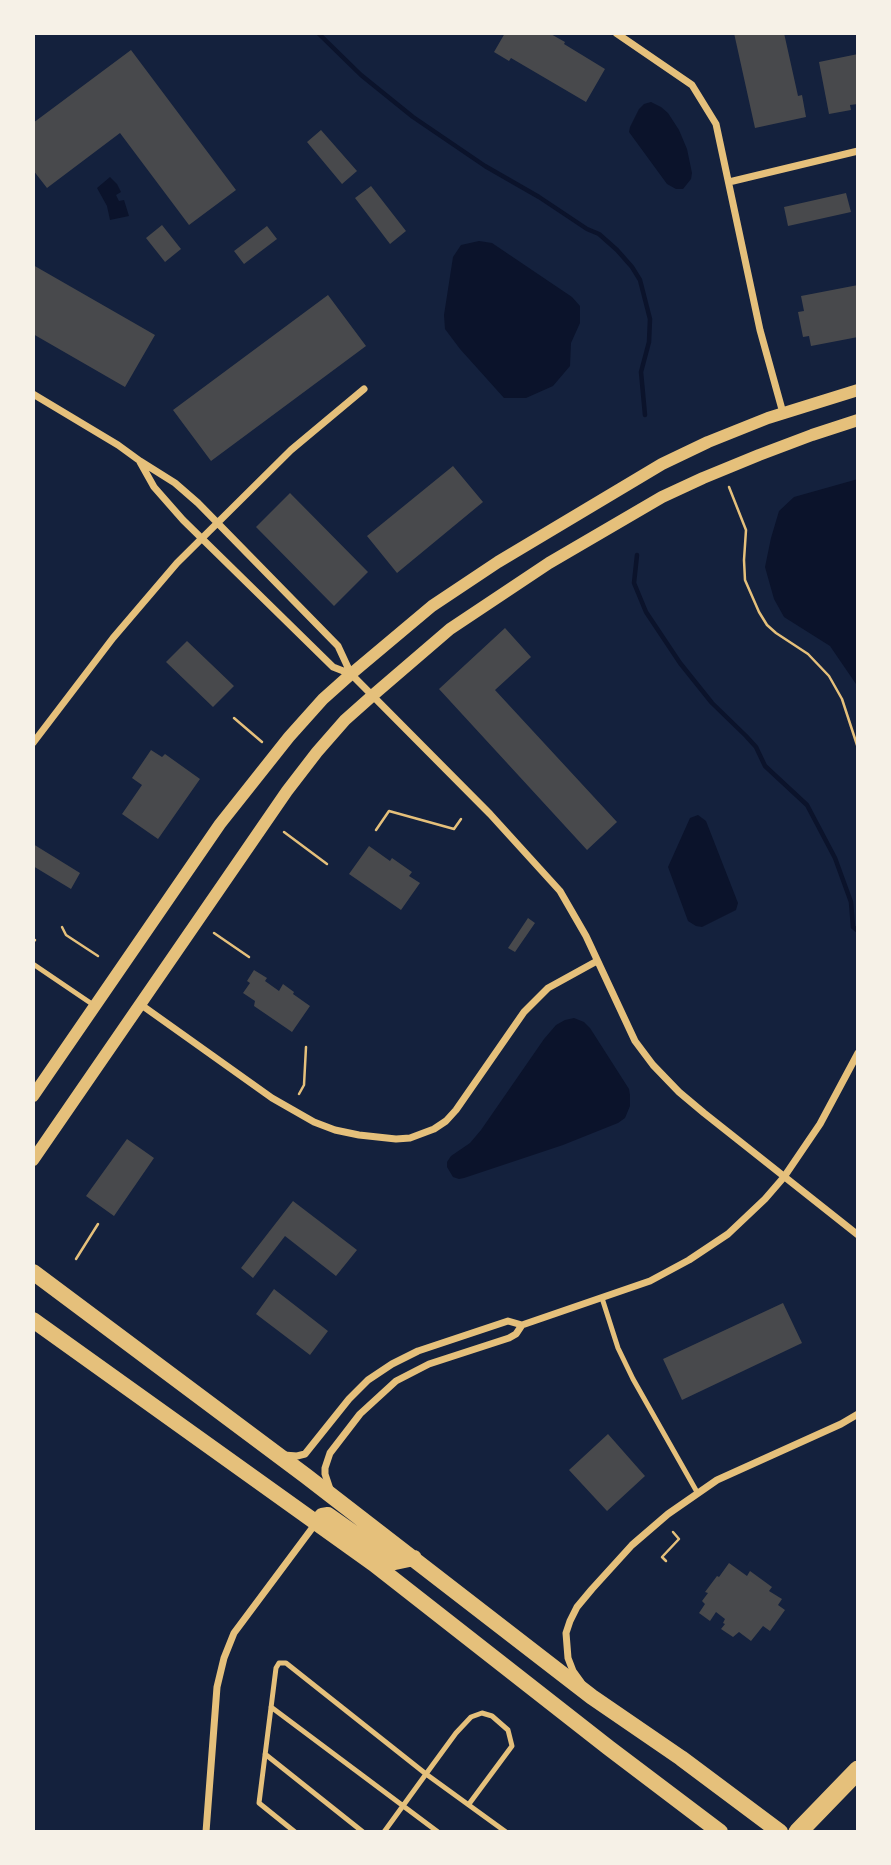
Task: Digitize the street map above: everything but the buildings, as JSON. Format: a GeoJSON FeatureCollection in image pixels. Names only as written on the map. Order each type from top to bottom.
{"type":"FeatureCollection","features":[{"type":"Feature","properties":{"kind":"highway"},"geometry":{"type":"LineString","coordinates":[[798,1832],[858,1770]]}},
{"type":"Feature","properties":{"kind":"main road"},"geometry":{"type":"LineString","coordinates":[[33,1272],[276,1452],[592,1697],[681,1758],[779,1832]]}},
{"type":"Feature","properties":{"kind":"main road"},"geometry":{"type":"LineString","coordinates":[[33,1320],[374,1564],[720,1832]]}},
{"type":"Feature","properties":{"kind":"main road"},"geometry":{"type":"LineString","coordinates":[[317,1522],[328,1515],[395,1562],[414,1558]]}},
{"type":"Feature","properties":{"kind":"street"},"geometry":{"type":"LineString","coordinates":[[616,33],[692,85],[716,124],[760,330],[783,413]]}},
{"type":"Feature","properties":{"kind":"street"},"geometry":{"type":"LineString","coordinates":[[729,183],[858,151]]}},
{"type":"Feature","properties":{"kind":"street"},"geometry":{"type":"LineString","coordinates":[[33,743],[113,638],[177,563],[291,450],[364,389]]}},
{"type":"Feature","properties":{"kind":"street"},"geometry":{"type":"LineString","coordinates":[[33,1096],[219,824],[323,699],[356,678],[432,606],[498,562],[662,464],[708,442],[783,413],[858,390]]}},
{"type":"Feature","properties":{"kind":"street"},"geometry":{"type":"LineString","coordinates":[[33,394],[175,483],[338,646],[356,678],[372,696],[490,814],[560,891],[586,936],[631,1032],[653,1065],[679,1092],[858,1235]]}},
{"type":"Feature","properties":{"kind":"street"},"geometry":{"type":"LineString","coordinates":[[33,1160],[287,791],[345,720],[450,629],[549,563],[662,497],[703,478],[858,420]]}},
{"type":"Feature","properties":{"kind":"street"},"geometry":{"type":"LineString","coordinates":[[140,461],[154,487],[203,539],[333,667],[356,678]]}},
{"type":"Feature","properties":{"kind":"street"},"geometry":{"type":"LineString","coordinates":[[140,1003],[272,1098],[314,1122],[359,1135],[410,1138],[446,1121],[524,1012],[548,988],[597,961]]}},
{"type":"Feature","properties":{"kind":"street"},"geometry":{"type":"LineString","coordinates":[[276,1452],[289,1456],[305,1454],[349,1399],[368,1380],[406,1356],[508,1321],[522,1325],[633,1288],[712,1245],[758,1206],[784,1177],[820,1124],[858,1053]]}},
{"type":"Feature","properties":{"kind":"street"},"geometry":{"type":"LineString","coordinates":[[339,1500],[327,1482],[324,1468],[360,1414],[376,1397],[408,1373],[509,1338],[516,1334],[522,1325]]}},
{"type":"Feature","properties":{"kind":"street"},"geometry":{"type":"LineString","coordinates":[[592,1697],[573,1671],[568,1658],[566,1633],[578,1607],[632,1545],[668,1514],[717,1480],[858,1414]]}},
{"type":"Feature","properties":{"kind":"street"},"geometry":{"type":"LineString","coordinates":[[206,1832],[217,1687],[224,1658],[234,1633],[317,1522]]}},
{"type":"Feature","properties":{"kind":"lane"},"geometry":{"type":"LineString","coordinates":[[33,964],[95,1006]]}},
{"type":"Feature","properties":{"kind":"lane"},"geometry":{"type":"LineString","coordinates":[[602,1298],[618,1348],[633,1379],[697,1492]]}},
{"type":"Feature","properties":{"kind":"lane"},"geometry":{"type":"LineString","coordinates":[[295,1832],[259,1803],[276,1668],[279,1663],[286,1663],[426,1774],[506,1832]]}},
{"type":"Feature","properties":{"kind":"lane"},"geometry":{"type":"LineString","coordinates":[[271,1707],[438,1832]]}},
{"type":"Feature","properties":{"kind":"lane"},"geometry":{"type":"LineString","coordinates":[[384,1832],[456,1732],[471,1717],[482,1713],[492,1716],[508,1730],[512,1746],[468,1804]]}},
{"type":"Feature","properties":{"kind":"lane"},"geometry":{"type":"LineString","coordinates":[[265,1754],[363,1832]]}},
{"type":"Feature","properties":{"kind":"path"},"geometry":{"type":"LineString","coordinates":[[729,486],[746,530],[745,580],[759,612],[767,625],[808,654],[829,676],[842,699],[858,748]]}},
{"type":"Feature","properties":{"kind":"path"},"geometry":{"type":"LineString","coordinates":[[234,718],[262,742]]}},
{"type":"Feature","properties":{"kind":"path"},"geometry":{"type":"LineString","coordinates":[[376,830],[389,811],[454,829],[460,819]]}},
{"type":"Feature","properties":{"kind":"path"},"geometry":{"type":"LineString","coordinates":[[285,832],[327,864]]}},
{"type":"Feature","properties":{"kind":"path"},"geometry":{"type":"LineString","coordinates":[[62,927],[66,936],[99,956]]}},
{"type":"Feature","properties":{"kind":"path"},"geometry":{"type":"LineString","coordinates":[[214,933],[249,957]]}},
{"type":"Feature","properties":{"kind":"path"},"geometry":{"type":"LineString","coordinates":[[299,1094],[304,1085],[306,1047]]}},
{"type":"Feature","properties":{"kind":"path"},"geometry":{"type":"LineString","coordinates":[[76,1259],[98,1224]]}},
{"type":"Feature","properties":{"kind":"path"},"geometry":{"type":"LineString","coordinates":[[666,1561],[663,1557],[679,1539],[673,1532]]}},
{"type":"Feature","properties":{"kind":"water"},"geometry":{"type":"Polygon","coordinates":[[[651,102],[668,113],[687,149],[692,173],[683,189],[667,184],[629,132],[639,109],[651,102]]]}},
{"type":"Feature","properties":{"kind":"water"},"geometry":{"type":"Polygon","coordinates":[[[110,177],[121,192],[116,195],[119,201],[124,200],[129,216],[110,220],[107,206],[97,188],[110,177]]]}},
{"type":"Feature","properties":{"kind":"water"},"geometry":{"type":"Polygon","coordinates":[[[479,241],[492,243],[572,297],[580,306],[580,323],[571,343],[570,366],[553,386],[526,398],[504,398],[445,329],[444,315],[453,257],[461,245],[479,241]]]}},
{"type":"Feature","properties":{"kind":"water"},"geometry":{"type":"Polygon","coordinates":[[[858,479],[858,687],[830,646],[784,617],[774,599],[765,567],[779,511],[794,497],[858,479]]]}},
{"type":"Feature","properties":{"kind":"water"},"geometry":{"type":"Polygon","coordinates":[[[698,815],[706,821],[738,903],[736,910],[702,927],[688,921],[668,867],[690,818],[698,815]]]}},
{"type":"Feature","properties":{"kind":"water"},"geometry":{"type":"Polygon","coordinates":[[[574,1018],[590,1028],[629,1089],[630,1106],[625,1118],[563,1145],[464,1178],[453,1177],[447,1167],[451,1156],[470,1143],[481,1130],[556,1025],[574,1018]]]}},
{"type":"Feature","properties":{"kind":"waterway"},"geometry":{"type":"LineString","coordinates":[[318,33],[361,75],[413,117],[485,166],[599,234],[632,267],[640,280],[650,319],[649,342],[641,372],[645,415]]}},
{"type":"Feature","properties":{"kind":"waterway"},"geometry":{"type":"LineString","coordinates":[[637,555],[634,583],[646,612],[680,663],[712,703],[756,747],[765,766],[807,805],[835,858],[851,902],[853,927],[858,931]]}}]}
